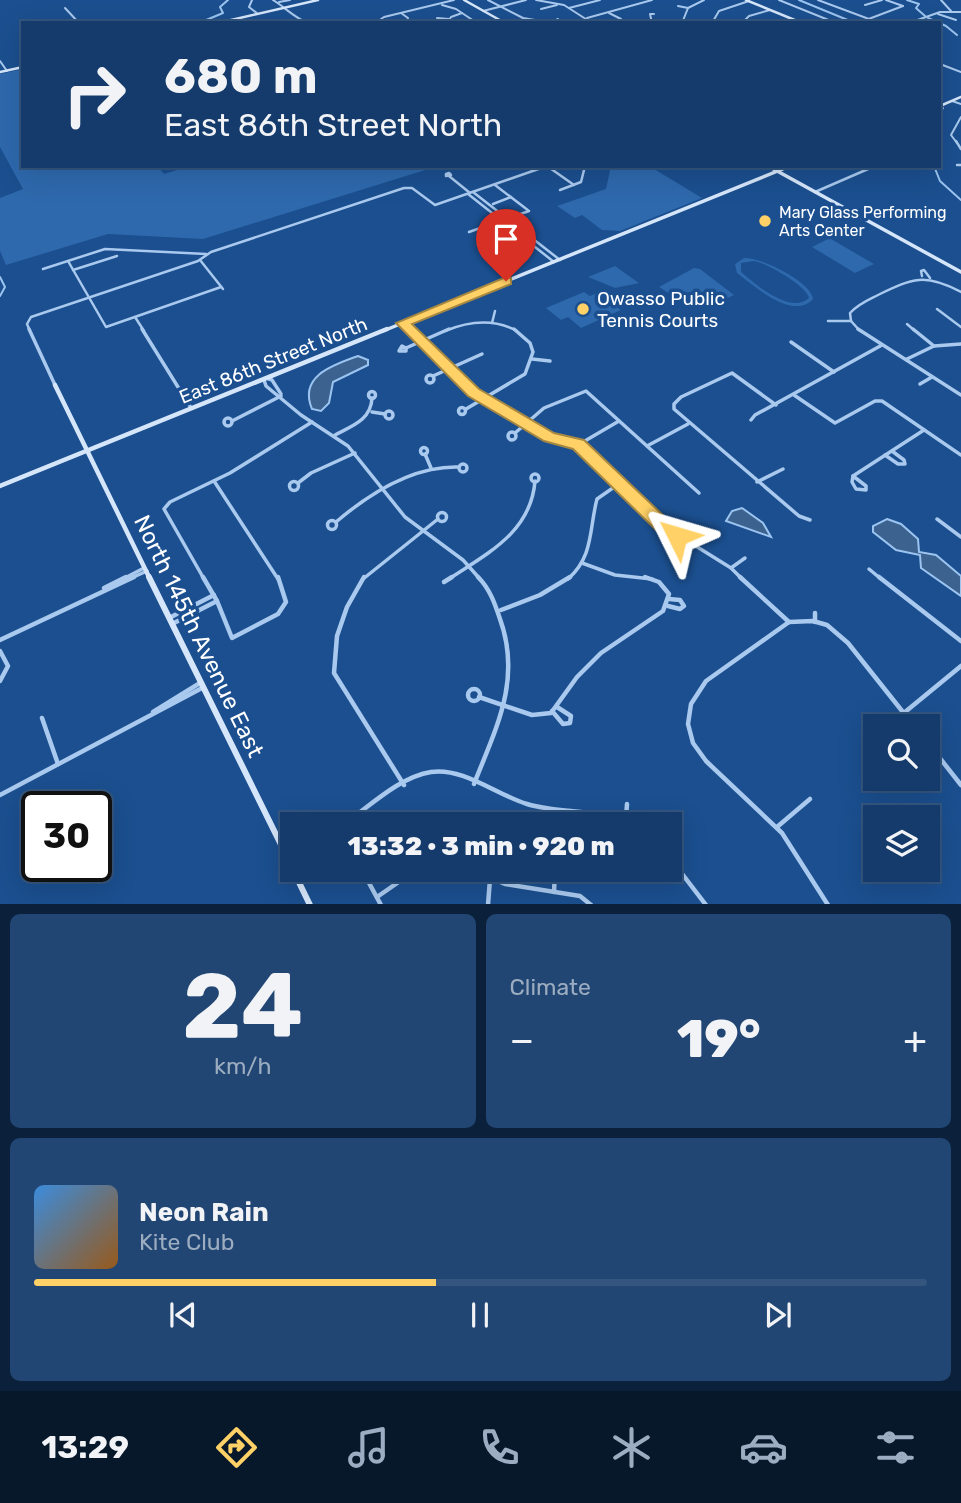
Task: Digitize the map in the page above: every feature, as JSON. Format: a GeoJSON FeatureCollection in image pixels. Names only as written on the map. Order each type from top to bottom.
{"type":"FeatureCollection","features":[{"type":"Feature","properties":{"kind":"main road"},"geometry":{"type":"LineString","coordinates":[[230,21],[318,0]]}},
{"type":"Feature","properties":{"kind":"main road"},"geometry":{"type":"LineString","coordinates":[[464,0],[501,21]]}},
{"type":"Feature","properties":{"kind":"main road"},"geometry":{"type":"LineString","coordinates":[[748,1],[797,21]]}},
{"type":"Feature","properties":{"kind":"main road"},"geometry":{"type":"LineString","coordinates":[[0,72],[21,68]]}},
{"type":"Feature","properties":{"kind":"main road"},"geometry":{"type":"LineString","coordinates":[[941,106],[961,97]]}},
{"type":"Feature","properties":{"kind":"main road"},"geometry":{"type":"LineString","coordinates":[[772,168],[961,272]]}},
{"type":"Feature","properties":{"kind":"main road","name":"East 86th Street North"},"geometry":{"type":"LineString","coordinates":[[0,485],[785,168]]}},
{"type":"Feature","properties":{"kind":"main road","name":"North 145th Avenue East"},"geometry":{"type":"LineString","coordinates":[[55,384],[280,842]]}},
{"type":"Feature","properties":{"kind":"main road","name":"North 145th Avenue East"},"geometry":{"type":"LineString","coordinates":[[299,882],[310,904]]}},
{"type":"Feature","properties":{"kind":"street"},"geometry":{"type":"LineString","coordinates":[[251,0],[249,8],[258,14]]}},
{"type":"Feature","properties":{"kind":"street"},"geometry":{"type":"LineString","coordinates":[[273,0],[279,2],[292,17],[303,21]]}},
{"type":"Feature","properties":{"kind":"street"},"geometry":{"type":"LineString","coordinates":[[279,2],[290,0]]}},
{"type":"Feature","properties":{"kind":"street"},"geometry":{"type":"LineString","coordinates":[[380,21],[454,0]]}},
{"type":"Feature","properties":{"kind":"street"},"geometry":{"type":"LineString","coordinates":[[488,0],[523,19],[534,21]]}},
{"type":"Feature","properties":{"kind":"street"},"geometry":{"type":"LineString","coordinates":[[483,11],[526,0]]}},
{"type":"Feature","properties":{"kind":"street"},"geometry":{"type":"LineString","coordinates":[[536,0],[559,4],[590,21]]}},
{"type":"Feature","properties":{"kind":"street"},"geometry":{"type":"LineString","coordinates":[[569,8],[600,0]]}},
{"type":"Feature","properties":{"kind":"street"},"geometry":{"type":"LineString","coordinates":[[587,18],[652,0]]}},
{"type":"Feature","properties":{"kind":"street"},"geometry":{"type":"LineString","coordinates":[[678,6],[688,8],[705,0]]}},
{"type":"Feature","properties":{"kind":"street"},"geometry":{"type":"LineString","coordinates":[[779,0],[831,21]]}},
{"type":"Feature","properties":{"kind":"street"},"geometry":{"type":"LineString","coordinates":[[818,0],[869,19]]}},
{"type":"Feature","properties":{"kind":"street"},"geometry":{"type":"LineString","coordinates":[[826,3],[835,0]]}},
{"type":"Feature","properties":{"kind":"street"},"geometry":{"type":"LineString","coordinates":[[864,21],[903,6],[884,0],[865,5]]}},
{"type":"Feature","properties":{"kind":"street"},"geometry":{"type":"LineString","coordinates":[[941,0],[952,11]]}},
{"type":"Feature","properties":{"kind":"street"},"geometry":{"type":"LineString","coordinates":[[713,21],[718,12],[748,1]]}},
{"type":"Feature","properties":{"kind":"street"},"geometry":{"type":"LineString","coordinates":[[541,9],[559,4]]}},
{"type":"Feature","properties":{"kind":"street"},"geometry":{"type":"LineString","coordinates":[[442,5],[464,13],[474,21]]}},
{"type":"Feature","properties":{"kind":"street"},"geometry":{"type":"LineString","coordinates":[[65,8],[77,21]]}},
{"type":"Feature","properties":{"kind":"street"},"geometry":{"type":"LineString","coordinates":[[683,21],[688,8]]}},
{"type":"Feature","properties":{"kind":"street"},"geometry":{"type":"LineString","coordinates":[[744,21],[749,16],[770,10]]}},
{"type":"Feature","properties":{"kind":"street"},"geometry":{"type":"LineString","coordinates":[[607,12],[621,19]]}},
{"type":"Feature","properties":{"kind":"street"},"geometry":{"type":"LineString","coordinates":[[916,21],[937,13],[961,12]]}},
{"type":"Feature","properties":{"kind":"street"},"geometry":{"type":"LineString","coordinates":[[401,13],[408,21]]}},
{"type":"Feature","properties":{"kind":"street"},"geometry":{"type":"LineString","coordinates":[[437,18],[449,19],[464,13]]}},
{"type":"Feature","properties":{"kind":"street"},"geometry":{"type":"LineString","coordinates":[[937,13],[956,20]]}},
{"type":"Feature","properties":{"kind":"street"},"geometry":{"type":"LineString","coordinates":[[652,21],[650,14],[654,14]]}},
{"type":"Feature","properties":{"kind":"street"},"geometry":{"type":"LineString","coordinates":[[785,21],[792,19]]}},
{"type":"Feature","properties":{"kind":"street"},"geometry":{"type":"LineString","coordinates":[[0,61],[7,71]]}},
{"type":"Feature","properties":{"kind":"street"},"geometry":{"type":"LineString","coordinates":[[941,64],[947,62]]}},
{"type":"Feature","properties":{"kind":"street"},"geometry":{"type":"LineString","coordinates":[[941,64],[961,72]]}},
{"type":"Feature","properties":{"kind":"street"},"geometry":{"type":"LineString","coordinates":[[952,101],[961,104]]}},
{"type":"Feature","properties":{"kind":"street"},"geometry":{"type":"LineString","coordinates":[[961,117],[951,137],[961,149]]}},
{"type":"Feature","properties":{"kind":"street"},"geometry":{"type":"LineString","coordinates":[[956,123],[961,124]]}},
{"type":"Feature","properties":{"kind":"street"},"geometry":{"type":"LineString","coordinates":[[43,269],[109,249],[206,254],[404,188],[412,188],[435,205],[542,168]]}},
{"type":"Feature","properties":{"kind":"street"},"geometry":{"type":"LineString","coordinates":[[550,168],[575,184]]}},
{"type":"Feature","properties":{"kind":"street"},"geometry":{"type":"LineString","coordinates":[[560,190],[581,182],[584,168]]}},
{"type":"Feature","properties":{"kind":"street"},"geometry":{"type":"LineString","coordinates":[[816,192],[870,168]]}},
{"type":"Feature","properties":{"kind":"street"},"geometry":{"type":"LineString","coordinates":[[449,176],[557,261]]}},
{"type":"Feature","properties":{"kind":"street"},"geometry":{"type":"LineString","coordinates":[[469,232],[529,211],[495,185]]}},
{"type":"Feature","properties":{"kind":"street"},"geometry":{"type":"LineString","coordinates":[[470,193],[507,219],[557,261]]}},
{"type":"Feature","properties":{"kind":"street"},"geometry":{"type":"LineString","coordinates":[[493,204],[511,197]]}},
{"type":"Feature","properties":{"kind":"street"},"geometry":{"type":"LineString","coordinates":[[92,253],[99,262]]}},
{"type":"Feature","properties":{"kind":"street"},"geometry":{"type":"LineString","coordinates":[[55,384],[27,320],[200,260],[206,254]]}},
{"type":"Feature","properties":{"kind":"street"},"geometry":{"type":"LineString","coordinates":[[74,270],[117,256]]}},
{"type":"Feature","properties":{"kind":"street"},"geometry":{"type":"LineString","coordinates":[[68,261],[106,327],[222,288],[200,260]]}},
{"type":"Feature","properties":{"kind":"street"},"geometry":{"type":"LineString","coordinates":[[850,321],[850,313],[857,305],[908,279],[926,277],[961,292]]}},
{"type":"Feature","properties":{"kind":"street"},"geometry":{"type":"LineString","coordinates":[[937,309],[961,327]]}},
{"type":"Feature","properties":{"kind":"street"},"geometry":{"type":"LineString","coordinates":[[492,323],[495,312]]}},
{"type":"Feature","properties":{"kind":"street"},"geometry":{"type":"LineString","coordinates":[[135,317],[191,408]]}},
{"type":"Feature","properties":{"kind":"street"},"geometry":{"type":"LineString","coordinates":[[828,321],[850,321],[882,345],[961,395]]}},
{"type":"Feature","properties":{"kind":"street"},"geometry":{"type":"LineString","coordinates":[[402,323],[484,400],[549,437],[579,444],[662,525],[730,568],[789,622]]}},
{"type":"Feature","properties":{"kind":"street"},"geometry":{"type":"LineString","coordinates":[[406,348],[463,324],[492,323],[523,335],[531,346],[532,359],[522,376],[466,409]]}},
{"type":"Feature","properties":{"kind":"street"},"geometry":{"type":"LineString","coordinates":[[907,324],[934,346]]}},
{"type":"Feature","properties":{"kind":"street"},"geometry":{"type":"LineString","coordinates":[[790,342],[834,372]]}},
{"type":"Feature","properties":{"kind":"street"},"geometry":{"type":"LineString","coordinates":[[906,360],[934,346],[961,344]]}},
{"type":"Feature","properties":{"kind":"street"},"geometry":{"type":"LineString","coordinates":[[751,420],[755,415],[882,345]]}},
{"type":"Feature","properties":{"kind":"street"},"geometry":{"type":"LineString","coordinates":[[433,376],[482,354]]}},
{"type":"Feature","properties":{"kind":"street"},"geometry":{"type":"LineString","coordinates":[[532,359],[550,361]]}},
{"type":"Feature","properties":{"kind":"street"},"geometry":{"type":"LineString","coordinates":[[776,405],[732,373],[677,400],[674,409],[757,482],[799,516],[810,520]]}},
{"type":"Feature","properties":{"kind":"street"},"geometry":{"type":"LineString","coordinates":[[920,384],[932,377]]}},
{"type":"Feature","properties":{"kind":"street"},"geometry":{"type":"LineString","coordinates":[[281,396],[272,380],[265,378],[263,383],[312,422],[335,435],[355,453],[405,517],[468,565],[483,582],[500,611],[510,666],[505,704],[474,783]]}},
{"type":"Feature","properties":{"kind":"street"},"geometry":{"type":"LineString","coordinates":[[514,433],[549,405],[586,391],[699,493]]}},
{"type":"Feature","properties":{"kind":"street"},"geometry":{"type":"LineString","coordinates":[[794,395],[835,423],[880,400],[961,455]]}},
{"type":"Feature","properties":{"kind":"street"},"geometry":{"type":"LineString","coordinates":[[232,421],[281,396]]}},
{"type":"Feature","properties":{"kind":"street"},"geometry":{"type":"LineString","coordinates":[[335,435],[372,412],[372,398]]}},
{"type":"Feature","properties":{"kind":"street"},"geometry":{"type":"LineString","coordinates":[[372,412],[385,414]]}},
{"type":"Feature","properties":{"kind":"street"},"geometry":{"type":"LineString","coordinates":[[579,444],[618,421]]}},
{"type":"Feature","properties":{"kind":"street"},"geometry":{"type":"LineString","coordinates":[[214,481],[277,574],[286,600],[285,608],[276,616],[232,638],[214,595],[165,514],[165,507],[283,442],[312,422]]}},
{"type":"Feature","properties":{"kind":"street"},"geometry":{"type":"LineString","coordinates":[[647,446],[688,424]]}},
{"type":"Feature","properties":{"kind":"street"},"geometry":{"type":"LineString","coordinates":[[853,476],[866,486],[866,490],[856,489],[852,482],[853,476],[924,430]]}},
{"type":"Feature","properties":{"kind":"street"},"geometry":{"type":"LineString","coordinates":[[885,455],[898,464],[904,464],[904,460],[892,451]]}},
{"type":"Feature","properties":{"kind":"street"},"geometry":{"type":"LineString","coordinates":[[298,483],[311,473],[355,453]]}},
{"type":"Feature","properties":{"kind":"street"},"geometry":{"type":"LineString","coordinates":[[425,454],[431,468]]}},
{"type":"Feature","properties":{"kind":"street"},"geometry":{"type":"LineString","coordinates":[[336,522],[356,504],[382,490],[431,468],[458,467]]}},
{"type":"Feature","properties":{"kind":"street"},"geometry":{"type":"LineString","coordinates":[[757,482],[778,474],[783,469]]}},
{"type":"Feature","properties":{"kind":"street"},"geometry":{"type":"LineString","coordinates":[[444,582],[502,542],[521,524],[533,501],[535,481]]}},
{"type":"Feature","properties":{"kind":"street"},"geometry":{"type":"LineString","coordinates":[[500,611],[553,590],[573,574],[582,563],[592,538],[597,499],[620,484]]}},
{"type":"Feature","properties":{"kind":"street"},"geometry":{"type":"LineString","coordinates":[[404,786],[334,673],[331,663],[339,632],[358,584],[438,519]]}},
{"type":"Feature","properties":{"kind":"street"},"geometry":{"type":"LineString","coordinates":[[937,519],[961,537]]}},
{"type":"Feature","properties":{"kind":"street"},"geometry":{"type":"LineString","coordinates":[[730,568],[745,558]]}},
{"type":"Feature","properties":{"kind":"street"},"geometry":{"type":"LineString","coordinates":[[479,697],[534,716],[543,716],[557,707],[573,683],[599,654],[628,632],[661,615],[669,602],[664,586],[649,576],[619,576],[582,563]]}},
{"type":"Feature","properties":{"kind":"street"},"geometry":{"type":"LineString","coordinates":[[0,640],[146,569]]}},
{"type":"Feature","properties":{"kind":"street"},"geometry":{"type":"LineString","coordinates":[[869,569],[961,641]]}},
{"type":"Feature","properties":{"kind":"street"},"geometry":{"type":"LineString","coordinates":[[172,620],[214,595]]}},
{"type":"Feature","properties":{"kind":"street"},"geometry":{"type":"LineString","coordinates":[[172,620],[217,601]]}},
{"type":"Feature","properties":{"kind":"street"},"geometry":{"type":"LineString","coordinates":[[814,613],[815,622]]}},
{"type":"Feature","properties":{"kind":"street"},"geometry":{"type":"LineString","coordinates":[[827,904],[777,827],[702,760],[690,733],[692,702],[706,681],[789,622],[802,620],[827,625],[846,641],[904,714],[961,666]]}},
{"type":"Feature","properties":{"kind":"street"},"geometry":{"type":"LineString","coordinates":[[0,651],[8,666],[0,681]]}},
{"type":"Feature","properties":{"kind":"street"},"geometry":{"type":"LineString","coordinates":[[0,795],[203,685]]}},
{"type":"Feature","properties":{"kind":"street"},"geometry":{"type":"LineString","coordinates":[[552,711],[562,724],[570,723],[570,716],[557,707]]}},
{"type":"Feature","properties":{"kind":"street"},"geometry":{"type":"LineString","coordinates":[[42,718],[58,764]]}},
{"type":"Feature","properties":{"kind":"street"},"geometry":{"type":"LineString","coordinates":[[940,758],[961,785]]}},
{"type":"Feature","properties":{"kind":"street"},"geometry":{"type":"LineString","coordinates":[[363,812],[422,775],[436,772],[540,808],[578,812]]}},
{"type":"Feature","properties":{"kind":"street"},"geometry":{"type":"LineString","coordinates":[[777,827],[810,799]]}},
{"type":"Feature","properties":{"kind":"street"},"geometry":{"type":"LineString","coordinates":[[626,812],[627,804]]}},
{"type":"Feature","properties":{"kind":"street"},"geometry":{"type":"LineString","coordinates":[[682,874],[705,904]]}},
{"type":"Feature","properties":{"kind":"street"},"geometry":{"type":"LineString","coordinates":[[369,882],[380,904]]}},
{"type":"Feature","properties":{"kind":"street"},"geometry":{"type":"LineString","coordinates":[[377,897],[399,882]]}},
{"type":"Feature","properties":{"kind":"street"},"geometry":{"type":"LineString","coordinates":[[488,904],[490,882]]}},
{"type":"Feature","properties":{"kind":"street"},"geometry":{"type":"LineString","coordinates":[[500,882],[580,896],[590,904]]}},
{"type":"Feature","properties":{"kind":"street"},"geometry":{"type":"LineString","coordinates":[[554,882],[554,892]]}},
{"type":"Feature","properties":{"kind":"shaded area"},"geometry":{"type":"Polygon","coordinates":[[[21,69],[21,168],[159,168],[164,174],[184,168],[432,168],[203,239],[108,234],[6,265],[0,251],[0,198],[23,189],[0,147],[0,74],[21,69]]]}},
{"type":"Feature","properties":{"kind":"shaded area"},"geometry":{"type":"Polygon","coordinates":[[[611,168],[652,168],[702,198],[620,231],[602,230],[582,215],[575,218],[557,206],[606,189],[611,168]]]}},
{"type":"Feature","properties":{"kind":"shaded area"},"geometry":{"type":"Polygon","coordinates":[[[828,239],[874,264],[855,273],[812,247],[828,239]]]}},
{"type":"Feature","properties":{"kind":"shaded area"},"geometry":{"type":"Polygon","coordinates":[[[744,258],[773,266],[804,285],[813,299],[805,305],[785,304],[763,293],[737,273],[735,264],[744,258]],[[741,263],[741,272],[764,290],[783,300],[793,303],[809,298],[794,282],[777,270],[760,263],[741,263]]]}},
{"type":"Feature","properties":{"kind":"shaded area"},"geometry":{"type":"Polygon","coordinates":[[[615,266],[639,283],[615,288],[588,277],[615,266]]]}},
{"type":"Feature","properties":{"kind":"shaded area"},"geometry":{"type":"Polygon","coordinates":[[[694,268],[700,269],[734,295],[704,305],[678,299],[659,287],[694,268]]]}},
{"type":"Feature","properties":{"kind":"shaded area","name":"Owasso Public Tennis Courts"},"geometry":{"type":"Polygon","coordinates":[[[584,292],[590,296],[597,293],[621,310],[581,328],[568,317],[561,320],[546,308],[584,292]]]}},
{"type":"Feature","properties":{"kind":"shaded area"},"geometry":{"type":"Polygon","coordinates":[[[358,356],[368,360],[368,365],[333,382],[329,403],[321,411],[312,409],[309,398],[314,380],[338,363],[358,356]]]}},
{"type":"Feature","properties":{"kind":"shaded area"},"geometry":{"type":"Polygon","coordinates":[[[742,508],[763,523],[771,537],[726,521],[732,511],[742,508]]]}},
{"type":"Feature","properties":{"kind":"shaded area"},"geometry":{"type":"Polygon","coordinates":[[[887,519],[901,524],[918,539],[919,552],[936,555],[961,576],[961,596],[921,568],[920,555],[896,550],[873,532],[873,526],[887,519]]]}},
{"type":"Feature","properties":{"kind":"waterway"},"geometry":{"type":"LineString","coordinates":[[204,21],[223,13],[220,7],[228,0]]}},
{"type":"Feature","properties":{"kind":"waterway"},"geometry":{"type":"LineString","coordinates":[[799,0],[850,21]]}},
{"type":"Feature","properties":{"kind":"waterway"},"geometry":{"type":"LineString","coordinates":[[907,0],[919,4],[916,8],[925,16]]}},
{"type":"Feature","properties":{"kind":"waterway"},"geometry":{"type":"LineString","coordinates":[[928,18],[935,21]]}},
{"type":"Feature","properties":{"kind":"waterway"},"geometry":{"type":"LineString","coordinates":[[941,24],[957,35]]}},
{"type":"Feature","properties":{"kind":"waterway"},"geometry":{"type":"LineString","coordinates":[[935,168],[940,181],[961,200]]}},
{"type":"Feature","properties":{"kind":"waterway"},"geometry":{"type":"LineString","coordinates":[[0,277],[5,287],[0,296]]}},
{"type":"Feature","properties":{"kind":"place","name":"Mary Glass Performing Arts Center"},"geometry":{"type":"Point","coordinates":[765,221]}},
{"type":"Feature","properties":{"kind":"place","name":"Owasso Public Tennis Courts"},"geometry":{"type":"Point","coordinates":[583,309]}},
{"type":"Feature","properties":{"kind":"route"},"geometry":{"type":"LineString","coordinates":[[506,281],[402,323],[474,393],[549,437],[579,444],[662,525],[677,536]]}}]}
